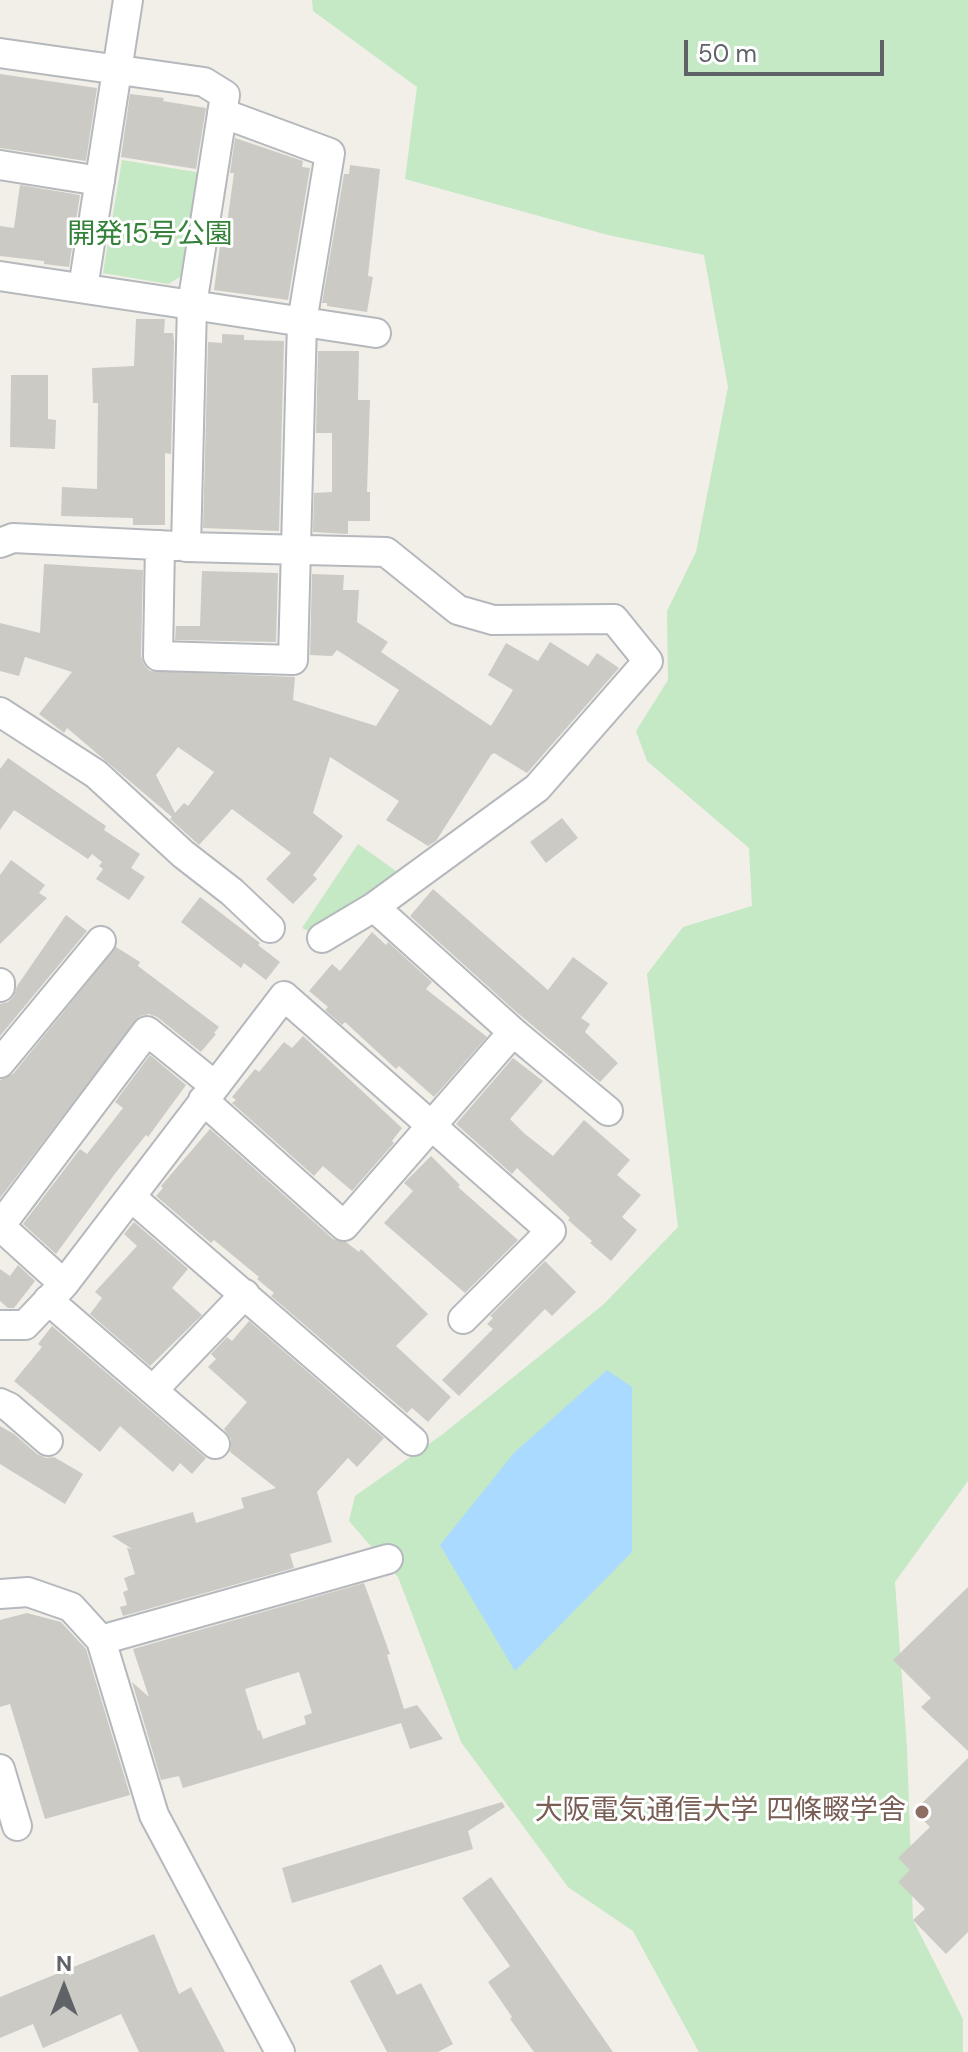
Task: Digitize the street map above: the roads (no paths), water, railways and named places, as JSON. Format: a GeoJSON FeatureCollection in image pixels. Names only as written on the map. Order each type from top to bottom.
{"type":"FeatureCollection","features":[{"type":"Feature","properties":{"kind":"street"},"geometry":{"type":"LineString","coordinates":[[83,288],[128,0]]}},
{"type":"Feature","properties":{"kind":"street"},"geometry":{"type":"LineString","coordinates":[[0,53],[204,82],[225,95],[222,113],[192,305],[173,546],[158,656],[293,660],[302,322],[330,153],[222,113]]}},
{"type":"Feature","properties":{"kind":"street"},"geometry":{"type":"LineString","coordinates":[[0,165],[100,181]]}},
{"type":"Feature","properties":{"kind":"street"},"geometry":{"type":"LineString","coordinates":[[0,276],[376,333]]}},
{"type":"Feature","properties":{"kind":"street"},"geometry":{"type":"LineString","coordinates":[[0,543],[13,538],[386,552],[458,610],[493,620],[614,619],[648,661],[537,788],[374,907],[322,938]]}},
{"type":"Feature","properties":{"kind":"street"},"geometry":{"type":"LineString","coordinates":[[4,724],[96,774],[270,928]]}},
{"type":"Feature","properties":{"kind":"street"},"geometry":{"type":"LineString","coordinates":[[374,907],[513,1032],[608,1111]]}},
{"type":"Feature","properties":{"kind":"street"},"geometry":{"type":"LineString","coordinates":[[0,1063],[101,941]]}},
{"type":"Feature","properties":{"kind":"street"},"geometry":{"type":"LineString","coordinates":[[0,1325],[25,1325],[56,1292],[284,996],[551,1231],[463,1319]]}},
{"type":"Feature","properties":{"kind":"street"},"geometry":{"type":"LineString","coordinates":[[215,1444],[153,1390],[56,1292],[0,1226],[147,1031],[344,1226],[513,1032]]}},
{"type":"Feature","properties":{"kind":"street"},"geometry":{"type":"LineString","coordinates":[[131,1197],[413,1441]]}},
{"type":"Feature","properties":{"kind":"street"},"geometry":{"type":"LineString","coordinates":[[153,1390],[245,1294]]}},
{"type":"Feature","properties":{"kind":"street"},"geometry":{"type":"LineString","coordinates":[[0,1403],[9,1407],[48,1441]]}},
{"type":"Feature","properties":{"kind":"street"},"geometry":{"type":"LineString","coordinates":[[101,1640],[388,1559]]}},
{"type":"Feature","properties":{"kind":"street"},"geometry":{"type":"LineString","coordinates":[[0,1594],[28,1592],[71,1607],[101,1640],[154,1815],[280,2052]]}},
{"type":"Feature","properties":{"kind":"street"},"geometry":{"type":"LineString","coordinates":[[0,1769],[17,1826]]}},
{"type":"Feature","properties":{"kind":"water"},"geometry":{"type":"Polygon","coordinates":[[[607,1370],[632,1387],[632,1552],[515,1671],[440,1545],[514,1453],[607,1370]]]}},
{"type":"Feature","properties":{"kind":"place","name":"大阪電気通信大学 四條畷学舎"},"geometry":{"type":"Point","coordinates":[922,1812]}},
{"type":"Feature","properties":{"kind":"park label","name":"開発15号公園"},"geometry":{"type":"Point","coordinates":[150,236]}}]}
